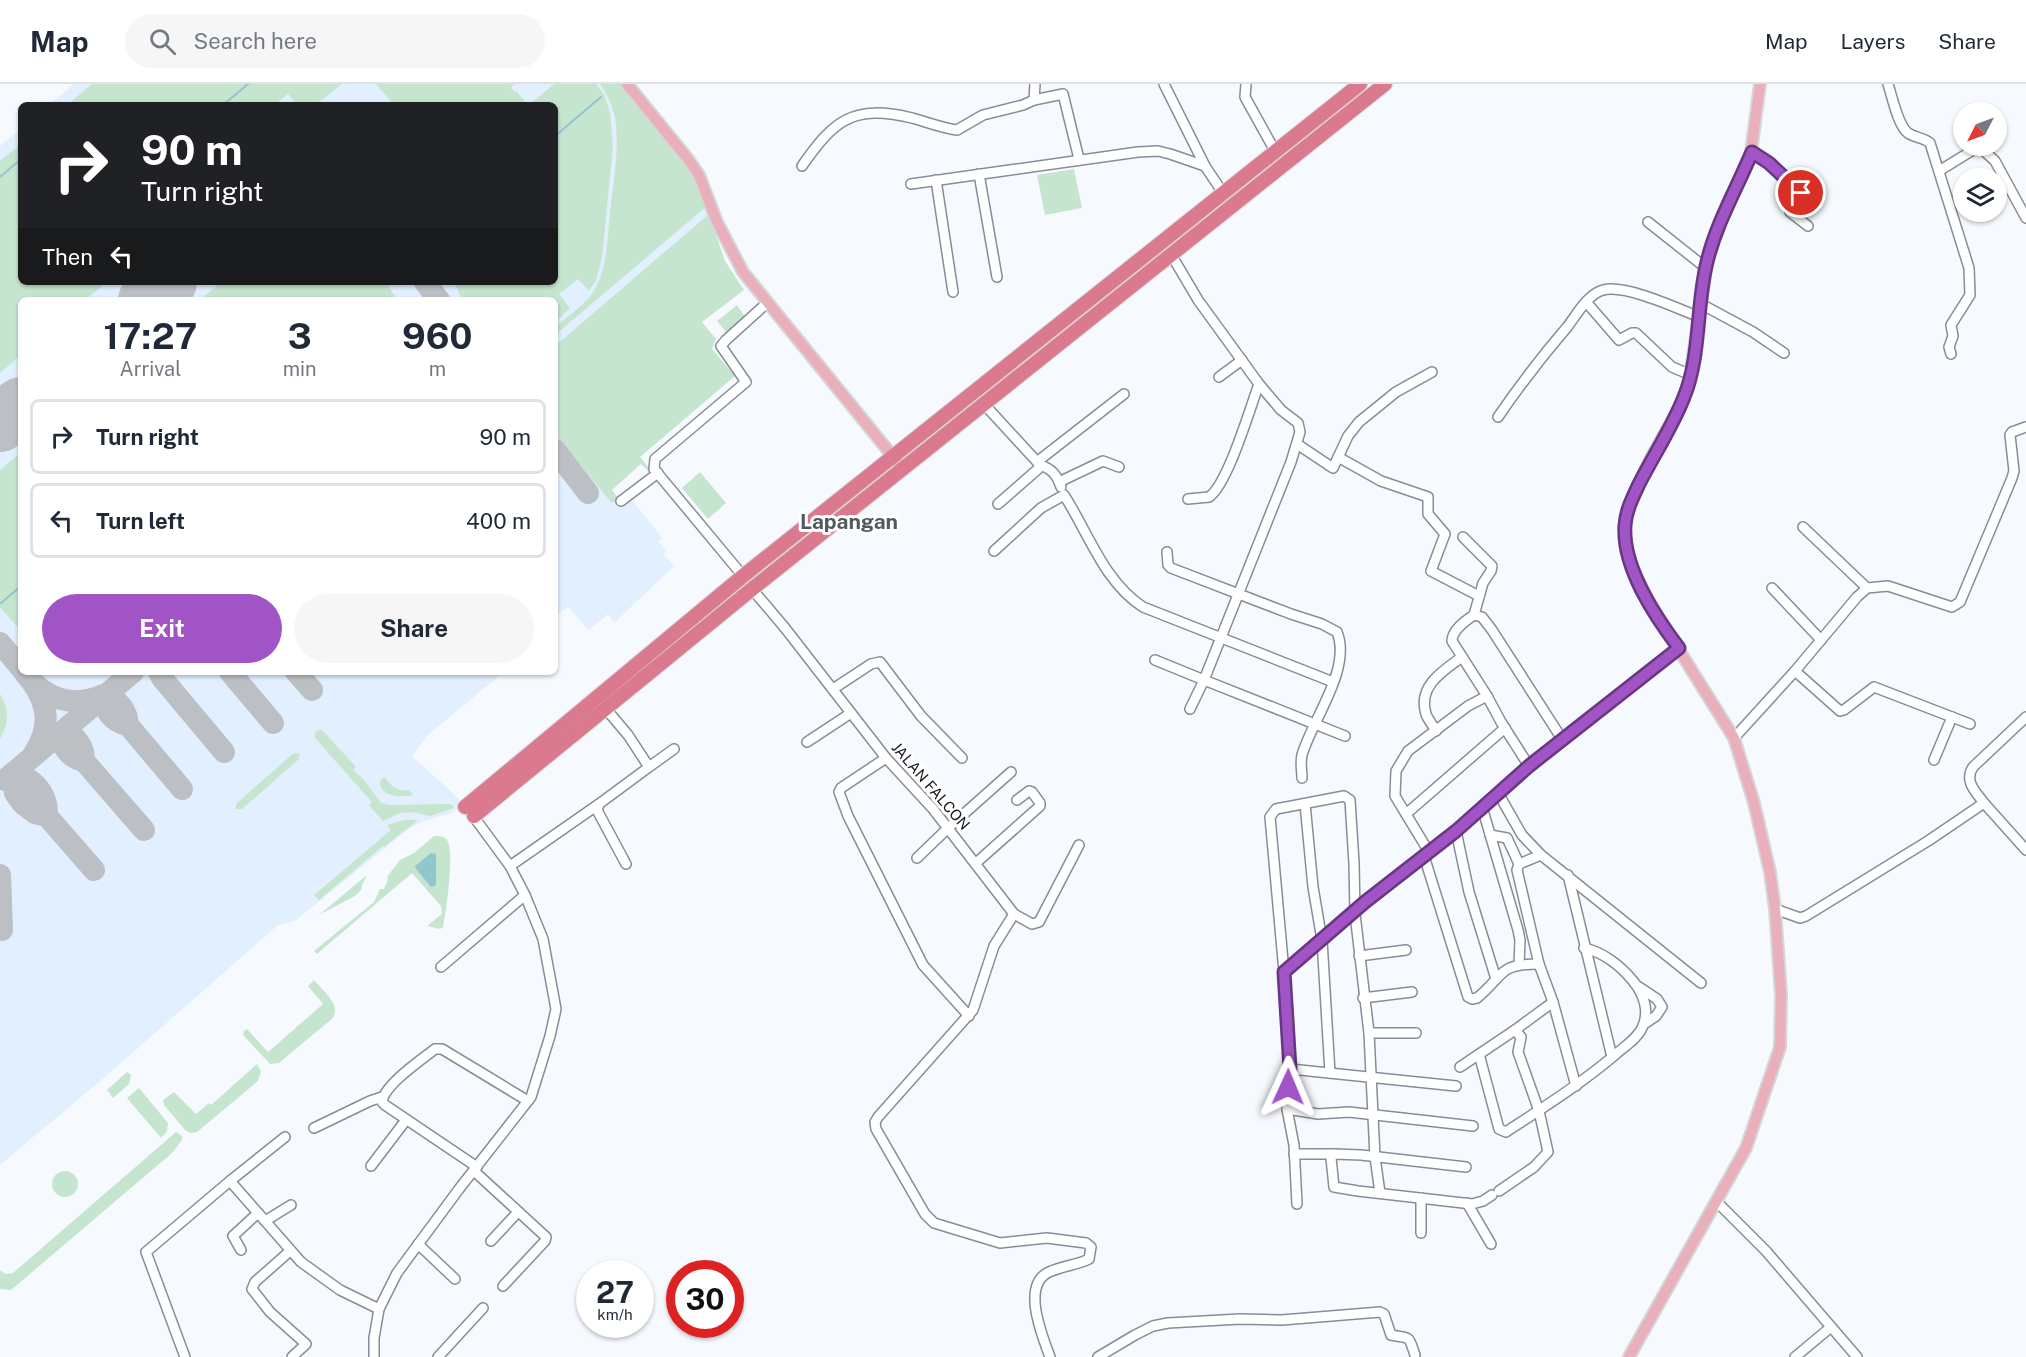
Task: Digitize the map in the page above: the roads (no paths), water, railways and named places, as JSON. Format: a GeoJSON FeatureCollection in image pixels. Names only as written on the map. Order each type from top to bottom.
{"type":"FeatureCollection","features":[{"type":"Feature","properties":{"kind":"highway"},"geometry":{"type":"LineString","coordinates":[[470,811],[743,576],[1360,84]]}},
{"type":"Feature","properties":{"kind":"highway"},"geometry":{"type":"LineString","coordinates":[[470,811],[606,709],[752,589],[1385,84]]}},
{"type":"Feature","properties":{"kind":"highway"},"geometry":{"type":"LineString","coordinates":[[1306,127],[1315,139]]}},
{"type":"Feature","properties":{"kind":"highway"},"geometry":{"type":"LineString","coordinates":[[1037,342],[1046,354]]}},
{"type":"Feature","properties":{"kind":"main road"},"geometry":{"type":"LineString","coordinates":[[627,84],[694,166],[704,185],[717,222],[743,272],[903,470]]}},
{"type":"Feature","properties":{"kind":"main road"},"geometry":{"type":"LineString","coordinates":[[1629,1357],[1746,1148],[1780,1047],[1781,995],[1775,909],[1770,872],[1757,815],[1734,738],[1649,602],[1632,568],[1626,551],[1625,524],[1630,503],[1684,397],[1691,375],[1706,268],[1718,228],[1752,152],[1760,84]]}},
{"type":"Feature","properties":{"kind":"street"},"geometry":{"type":"LineString","coordinates":[[1034,99],[1035,84]]}},
{"type":"Feature","properties":{"kind":"street"},"geometry":{"type":"LineString","coordinates":[[1164,84],[1205,166],[1223,193]]}},
{"type":"Feature","properties":{"kind":"street"},"geometry":{"type":"LineString","coordinates":[[1246,84],[1248,88],[1245,97],[1275,152]]}},
{"type":"Feature","properties":{"kind":"street"},"geometry":{"type":"LineString","coordinates":[[1888,84],[1905,131],[1930,143],[1969,268],[1971,295],[1951,325],[1953,336],[1949,347],[1951,354]]}},
{"type":"Feature","properties":{"kind":"street"},"geometry":{"type":"LineString","coordinates":[[802,166],[828,132],[843,121],[859,115],[872,112],[889,114],[957,130],[983,115],[1023,105],[1034,99],[1064,94],[1079,159]]}},
{"type":"Feature","properties":{"kind":"street"},"geometry":{"type":"LineString","coordinates":[[1939,171],[1973,150],[1982,149],[1995,161],[2026,218]]}},
{"type":"Feature","properties":{"kind":"street"},"geometry":{"type":"LineString","coordinates":[[911,184],[1079,159],[1158,151],[1205,166]]}},
{"type":"Feature","properties":{"kind":"street"},"geometry":{"type":"LineString","coordinates":[[1752,152],[1769,163],[1801,193],[1801,198],[1790,212],[1808,226]]}},
{"type":"Feature","properties":{"kind":"street"},"geometry":{"type":"LineString","coordinates":[[979,174],[997,278]]}},
{"type":"Feature","properties":{"kind":"street"},"geometry":{"type":"LineString","coordinates":[[936,180],[953,292]]}},
{"type":"Feature","properties":{"kind":"street"},"geometry":{"type":"LineString","coordinates":[[1648,222],[1706,268]]}},
{"type":"Feature","properties":{"kind":"street"},"geometry":{"type":"LineString","coordinates":[[1172,256],[1198,300],[1272,402],[1299,423],[1300,432],[1221,639],[1190,709]]}},
{"type":"Feature","properties":{"kind":"street"},"geometry":{"type":"LineString","coordinates":[[1498,417],[1544,353],[1601,290],[1616,289],[1646,296],[1699,317]]}},
{"type":"Feature","properties":{"kind":"street"},"geometry":{"type":"LineString","coordinates":[[743,576],[654,469],[655,459],[746,382],[721,346],[767,303]]}},
{"type":"Feature","properties":{"kind":"street"},"geometry":{"type":"LineString","coordinates":[[1587,303],[1619,340],[1636,333],[1672,367],[1691,375]]}},
{"type":"Feature","properties":{"kind":"street"},"geometry":{"type":"LineString","coordinates":[[1701,304],[1784,352]]}},
{"type":"Feature","properties":{"kind":"street"},"geometry":{"type":"LineString","coordinates":[[1219,377],[1242,360]]}},
{"type":"Feature","properties":{"kind":"street"},"geometry":{"type":"LineString","coordinates":[[1297,444],[1334,468],[1348,436],[1359,422],[1396,392],[1432,372]]}},
{"type":"Feature","properties":{"kind":"street"},"geometry":{"type":"LineString","coordinates":[[1188,499],[1209,497],[1218,487],[1259,384]]}},
{"type":"Feature","properties":{"kind":"street"},"geometry":{"type":"LineString","coordinates":[[998,504],[1038,470],[1039,463],[1124,394]]}},
{"type":"Feature","properties":{"kind":"street"},"geometry":{"type":"LineString","coordinates":[[983,404],[1039,463],[1050,469],[1104,565],[1132,600],[1143,607],[1221,639],[1333,682]]}},
{"type":"Feature","properties":{"kind":"street"},"geometry":{"type":"LineString","coordinates":[[1734,738],[1867,588],[1888,586],[1952,607],[1960,602],[2012,478],[2014,465],[2010,435],[2026,427]]}},
{"type":"Feature","properties":{"kind":"street"},"geometry":{"type":"LineString","coordinates":[[1338,457],[1381,481],[1428,497],[1428,514],[1445,534],[1431,571],[1479,596]]}},
{"type":"Feature","properties":{"kind":"street"},"geometry":{"type":"LineString","coordinates":[[1059,482],[1103,461],[1119,467]]}},
{"type":"Feature","properties":{"kind":"street"},"geometry":{"type":"LineString","coordinates":[[621,501],[658,473]]}},
{"type":"Feature","properties":{"kind":"street"},"geometry":{"type":"LineString","coordinates":[[994,551],[1041,508],[1064,495]]}},
{"type":"Feature","properties":{"kind":"street"},"geometry":{"type":"LineString","coordinates":[[1803,527],[1867,588]]}},
{"type":"Feature","properties":{"kind":"street"},"geometry":{"type":"LineString","coordinates":[[1463,537],[1492,566],[1483,583],[1474,615],[1455,631],[1452,641],[1529,766]]}},
{"type":"Feature","properties":{"kind":"street"},"geometry":{"type":"LineString","coordinates":[[1167,552],[1168,565],[1171,568],[1337,632],[1341,641],[1341,651],[1333,682],[1302,755],[1302,778]]}},
{"type":"Feature","properties":{"kind":"street"},"geometry":{"type":"LineString","coordinates":[[1772,588],[1821,640]]}},
{"type":"Feature","properties":{"kind":"street","name":"JALAN FALCON"},"geometry":{"type":"LineString","coordinates":[[752,589],[886,758],[933,808],[1014,914]]}},
{"type":"Feature","properties":{"kind":"street"},"geometry":{"type":"LineString","coordinates":[[1474,615],[1482,617],[1492,630],[1562,739]]}},
{"type":"Feature","properties":{"kind":"street"},"geometry":{"type":"LineString","coordinates":[[1284,972],[1355,910],[1456,831],[1529,766],[1679,648]]}},
{"type":"Feature","properties":{"kind":"street"},"geometry":{"type":"LineString","coordinates":[[1436,731],[1426,713],[1425,696],[1438,675],[1462,657]]}},
{"type":"Feature","properties":{"kind":"street"},"geometry":{"type":"LineString","coordinates":[[1155,660],[1345,736]]}},
{"type":"Feature","properties":{"kind":"street"},"geometry":{"type":"LineString","coordinates":[[833,689],[872,664],[880,662],[921,716],[962,758]]}},
{"type":"Feature","properties":{"kind":"street"},"geometry":{"type":"LineString","coordinates":[[1795,671],[1840,711],[1874,687],[1971,724]]}},
{"type":"Feature","properties":{"kind":"street"},"geometry":{"type":"LineString","coordinates":[[1487,696],[1468,706],[1408,751],[1396,771],[1395,796],[1427,854],[1468,997],[1477,998],[1509,967],[1539,964]]}},
{"type":"Feature","properties":{"kind":"street"},"geometry":{"type":"LineString","coordinates":[[606,709],[628,735],[649,767]]}},
{"type":"Feature","properties":{"kind":"street"},"geometry":{"type":"LineString","coordinates":[[807,742],[851,713]]}},
{"type":"Feature","properties":{"kind":"street"},"geometry":{"type":"LineString","coordinates":[[1934,760],[1952,717]]}},
{"type":"Feature","properties":{"kind":"street"},"geometry":{"type":"LineString","coordinates":[[2026,717],[1969,773],[1969,781],[1984,803],[2026,850]]}},
{"type":"Feature","properties":{"kind":"street"},"geometry":{"type":"LineString","coordinates":[[1406,814],[1505,728]]}},
{"type":"Feature","properties":{"kind":"street"},"geometry":{"type":"LineString","coordinates":[[510,866],[674,749]]}},
{"type":"Feature","properties":{"kind":"street"},"geometry":{"type":"LineString","coordinates":[[886,758],[841,788],[839,792],[848,816],[923,965],[969,1016]]}},
{"type":"Feature","properties":{"kind":"street"},"geometry":{"type":"LineString","coordinates":[[917,858],[1011,772]]}},
{"type":"Feature","properties":{"kind":"street"},"geometry":{"type":"LineString","coordinates":[[976,863],[1040,806],[1032,792],[1029,791],[1017,800]]}},
{"type":"Feature","properties":{"kind":"street"},"geometry":{"type":"LineString","coordinates":[[1498,793],[1522,835],[1541,855],[1701,983]]}},
{"type":"Feature","properties":{"kind":"street"},"geometry":{"type":"LineString","coordinates":[[1297,1204],[1294,1154],[1287,1109],[1290,1069],[1270,817],[1276,809],[1344,796],[1350,800],[1355,910],[1369,1033],[1375,1157],[1380,1193]]}},
{"type":"Feature","properties":{"kind":"street"},"geometry":{"type":"LineString","coordinates":[[1775,909],[1800,918],[1806,916],[1984,803]]}},
{"type":"Feature","properties":{"kind":"street"},"geometry":{"type":"LineString","coordinates":[[599,804],[597,810],[626,864]]}},
{"type":"Feature","properties":{"kind":"street"},"geometry":{"type":"LineString","coordinates":[[1305,804],[1313,887],[1321,938],[1330,1073]]}},
{"type":"Feature","properties":{"kind":"street"},"geometry":{"type":"LineString","coordinates":[[1482,807],[1518,930],[1519,965]]}},
{"type":"Feature","properties":{"kind":"street"},"geometry":{"type":"LineString","coordinates":[[374,1357],[374,1338],[379,1310],[397,1273],[528,1101],[536,1086],[556,1009],[543,939],[525,895],[510,866],[470,811]]}},
{"type":"Feature","properties":{"kind":"street"},"geometry":{"type":"LineString","coordinates":[[1456,831],[1469,892],[1496,979]]}},
{"type":"Feature","properties":{"kind":"street"},"geometry":{"type":"LineString","coordinates":[[1490,835],[1507,838],[1522,835]]}},
{"type":"Feature","properties":{"kind":"street"},"geometry":{"type":"LineString","coordinates":[[1507,838],[1519,864],[1517,870],[1539,964],[1553,1002],[1576,1086]]}},
{"type":"Feature","properties":{"kind":"street"},"geometry":{"type":"LineString","coordinates":[[1050,1357],[1034,1300],[1036,1285],[1047,1273],[1086,1260],[1091,1256],[1091,1247],[1086,1243],[1047,1238],[999,1243],[934,1223],[925,1214],[876,1129],[875,1122],[969,1016],[978,1001],[985,970],[994,946],[1014,914],[1032,924],[1039,922],[1079,845]]}},
{"type":"Feature","properties":{"kind":"street"},"geometry":{"type":"LineString","coordinates":[[1519,864],[1541,855]]}},
{"type":"Feature","properties":{"kind":"street"},"geometry":{"type":"LineString","coordinates":[[1568,875],[1612,1057]]}},
{"type":"Feature","properties":{"kind":"street"},"geometry":{"type":"LineString","coordinates":[[441,967],[525,895]]}},
{"type":"Feature","properties":{"kind":"street"},"geometry":{"type":"LineString","coordinates":[[1584,948],[1604,956],[1620,968],[1638,987],[1657,999],[1662,1007],[1656,1016],[1644,1024]]}},
{"type":"Feature","properties":{"kind":"street"},"geometry":{"type":"LineString","coordinates":[[1359,956],[1406,950]]}},
{"type":"Feature","properties":{"kind":"street"},"geometry":{"type":"LineString","coordinates":[[1479,1054],[1499,1129],[1506,1131],[1576,1086],[1633,1040],[1644,1024],[1646,1006],[1638,987]]}},
{"type":"Feature","properties":{"kind":"street"},"geometry":{"type":"LineString","coordinates":[[1364,998],[1412,992]]}},
{"type":"Feature","properties":{"kind":"street"},"geometry":{"type":"LineString","coordinates":[[1460,1067],[1553,1002]]}},
{"type":"Feature","properties":{"kind":"street"},"geometry":{"type":"LineString","coordinates":[[1332,1155],[1334,1187],[1467,1203],[1477,1203],[1534,1167],[1548,1152],[1539,1111],[1519,1057],[1521,1037],[1515,1030]]}},
{"type":"Feature","properties":{"kind":"street"},"geometry":{"type":"LineString","coordinates":[[1369,1033],[1416,1033]]}},
{"type":"Feature","properties":{"kind":"street"},"geometry":{"type":"LineString","coordinates":[[314,1128],[382,1097],[396,1081],[435,1049],[442,1049],[528,1101]]}},
{"type":"Feature","properties":{"kind":"street"},"geometry":{"type":"LineString","coordinates":[[1290,1069],[1456,1086]]}},
{"type":"Feature","properties":{"kind":"street"},"geometry":{"type":"LineString","coordinates":[[382,1097],[385,1105],[476,1169],[546,1237],[503,1286]]}},
{"type":"Feature","properties":{"kind":"street"},"geometry":{"type":"LineString","coordinates":[[1287,1109],[1318,1114],[1349,1112],[1473,1126]]}},
{"type":"Feature","properties":{"kind":"street"},"geometry":{"type":"LineString","coordinates":[[371,1166],[406,1120]]}},
{"type":"Feature","properties":{"kind":"street"},"geometry":{"type":"LineString","coordinates":[[185,1357],[146,1252],[285,1137]]}},
{"type":"Feature","properties":{"kind":"street"},"geometry":{"type":"LineString","coordinates":[[1294,1154],[1361,1155],[1466,1167]]}},
{"type":"Feature","properties":{"kind":"street"},"geometry":{"type":"LineString","coordinates":[[230,1181],[301,1262],[340,1290],[379,1310]]}},
{"type":"Feature","properties":{"kind":"street"},"geometry":{"type":"LineString","coordinates":[[1421,1198],[1421,1233]]}},
{"type":"Feature","properties":{"kind":"street"},"geometry":{"type":"LineString","coordinates":[[1717,1202],[1766,1251],[1857,1357]]}},
{"type":"Feature","properties":{"kind":"street"},"geometry":{"type":"LineString","coordinates":[[1467,1203],[1491,1244]]}},
{"type":"Feature","properties":{"kind":"street"},"geometry":{"type":"LineString","coordinates":[[265,1221],[291,1205]]}},
{"type":"Feature","properties":{"kind":"street"},"geometry":{"type":"LineString","coordinates":[[491,1241],[518,1212]]}},
{"type":"Feature","properties":{"kind":"street"},"geometry":{"type":"LineString","coordinates":[[241,1250],[233,1236],[258,1213]]}},
{"type":"Feature","properties":{"kind":"street"},"geometry":{"type":"LineString","coordinates":[[418,1244],[455,1279]]}},
{"type":"Feature","properties":{"kind":"street"},"geometry":{"type":"LineString","coordinates":[[290,1251],[255,1281],[252,1289],[270,1312],[306,1344],[292,1357]]}},
{"type":"Feature","properties":{"kind":"street"},"geometry":{"type":"LineString","coordinates":[[438,1357],[483,1308]]}},
{"type":"Feature","properties":{"kind":"street"},"geometry":{"type":"LineString","coordinates":[[1099,1357],[1153,1326],[1168,1323],[1240,1319],[1282,1320],[1380,1312],[1384,1314],[1391,1335],[1408,1338],[1415,1355]]}},
{"type":"Feature","properties":{"kind":"street"},"geometry":{"type":"LineString","coordinates":[[1795,1357],[1830,1327]]}},
{"type":"Feature","properties":{"kind":"water"},"geometry":{"type":"Polygon","coordinates":[[[431,853],[436,854],[436,884],[431,887],[415,866],[431,853]]]}},
{"type":"Feature","properties":{"kind":"waterway"},"geometry":{"type":"LineString","coordinates":[[227,102],[248,84]]}},
{"type":"Feature","properties":{"kind":"waterway"},"geometry":{"type":"LineString","coordinates":[[558,133],[601,97]]}},
{"type":"Feature","properties":{"kind":"waterway"},"geometry":{"type":"LineString","coordinates":[[0,177],[18,162]]}},
{"type":"Feature","properties":{"kind":"waterway"},"geometry":{"type":"LineString","coordinates":[[1,603],[18,589]]}},
{"type":"Feature","properties":{"kind":"district","name":"Lapangan"},"geometry":{"type":"Point","coordinates":[849,521]}}]}
